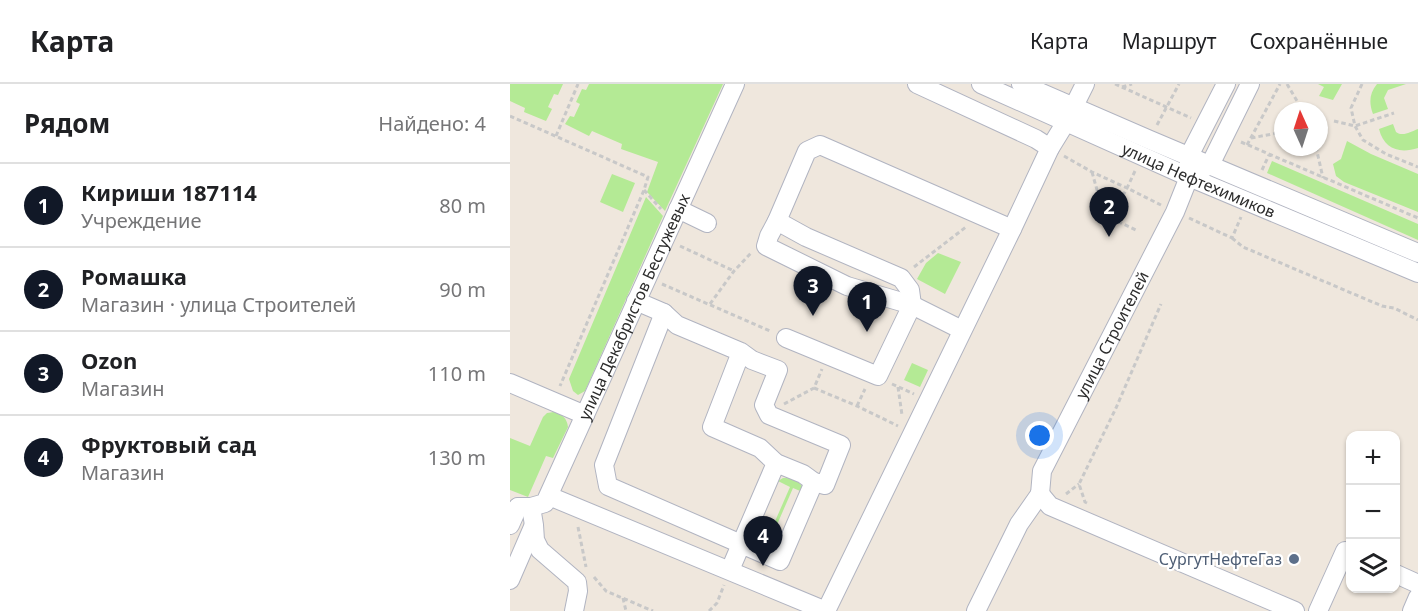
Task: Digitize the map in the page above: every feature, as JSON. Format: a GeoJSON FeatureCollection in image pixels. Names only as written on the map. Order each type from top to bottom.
{"type":"FeatureCollection","features":[{"type":"Feature","properties":{"kind":"street","name":"улица Декабристов Бестужевых"},"geometry":{"type":"LineString","coordinates":[[549,496],[735,84]]}},
{"type":"Feature","properties":{"kind":"street"},"geometry":{"type":"LineString","coordinates":[[917,84],[1036,139],[1050,148]]}},
{"type":"Feature","properties":{"kind":"street","name":"улица Нефтехимиков"},"geometry":{"type":"LineString","coordinates":[[981,84],[1070,115],[1189,177],[1418,273]]}},
{"type":"Feature","properties":{"kind":"street"},"geometry":{"type":"LineString","coordinates":[[1021,84],[1070,115],[1189,156],[1418,253]]}},
{"type":"Feature","properties":{"kind":"street"},"geometry":{"type":"LineString","coordinates":[[510,525],[523,510],[545,503],[549,496],[826,611],[908,431],[929,400],[1050,148],[1085,84]]}},
{"type":"Feature","properties":{"kind":"street","name":"улица Строителей"},"geometry":{"type":"LineString","coordinates":[[1040,494],[1042,471],[1170,222],[1189,177],[1189,156],[1226,84]]}},
{"type":"Feature","properties":{"kind":"street"},"geometry":{"type":"LineString","coordinates":[[1189,177],[1210,165],[1250,84]]}},
{"type":"Feature","properties":{"kind":"street"},"geometry":{"type":"LineString","coordinates":[[962,330],[912,305],[847,286],[766,246],[807,151],[820,145],[1012,229]]}},
{"type":"Feature","properties":{"kind":"street"},"geometry":{"type":"LineString","coordinates":[[675,215],[708,223]]}},
{"type":"Feature","properties":{"kind":"street"},"geometry":{"type":"LineString","coordinates":[[777,220],[806,237],[901,278],[910,290],[912,305],[878,376],[786,338]]}},
{"type":"Feature","properties":{"kind":"street"},"geometry":{"type":"LineString","coordinates":[[636,301],[664,313],[677,325],[741,352],[752,360],[778,370],[764,405],[769,416],[841,445],[825,485],[776,463],[760,448],[712,427],[741,352]]}},
{"type":"Feature","properties":{"kind":"street"},"geometry":{"type":"LineString","coordinates":[[664,313],[604,465],[608,486],[780,561],[814,482]]}},
{"type":"Feature","properties":{"kind":"street"},"geometry":{"type":"LineString","coordinates":[[510,382],[585,414]]}},
{"type":"Feature","properties":{"kind":"street"},"geometry":{"type":"LineString","coordinates":[[730,570],[776,463]]}},
{"type":"Feature","properties":{"kind":"street"},"geometry":{"type":"LineString","coordinates":[[976,611],[1019,524],[1040,494],[1050,506],[1295,611]]}},
{"type":"Feature","properties":{"kind":"street"},"geometry":{"type":"LineString","coordinates":[[510,580],[523,510]]}},
{"type":"Feature","properties":{"kind":"street"},"geometry":{"type":"LineString","coordinates":[[523,510],[540,550],[576,582],[578,591],[574,611]]}},
{"type":"Feature","properties":{"kind":"street"},"geometry":{"type":"LineString","coordinates":[[1318,611],[1346,552]]}},
{"type":"Feature","properties":{"kind":"street"},"geometry":{"type":"LineString","coordinates":[[1400,576],[1418,584]]}},
{"type":"Feature","properties":{"kind":"street"},"geometry":{"type":"LineString","coordinates":[[1412,611],[1418,597]]}},
{"type":"Feature","properties":{"kind":"path"},"geometry":{"type":"LineString","coordinates":[[556,136],[578,84]]}},
{"type":"Feature","properties":{"kind":"path"},"geometry":{"type":"LineString","coordinates":[[1115,84],[1205,124]]}},
{"type":"Feature","properties":{"kind":"path"},"geometry":{"type":"LineString","coordinates":[[1122,87],[1132,84]]}},
{"type":"Feature","properties":{"kind":"path"},"geometry":{"type":"LineString","coordinates":[[1166,106],[1179,84]]}},
{"type":"Feature","properties":{"kind":"path"},"geometry":{"type":"LineString","coordinates":[[1247,146],[1280,84]]}},
{"type":"Feature","properties":{"kind":"path"},"geometry":{"type":"LineString","coordinates":[[1287,84],[1298,102]]}},
{"type":"Feature","properties":{"kind":"path"},"geometry":{"type":"LineString","coordinates":[[1362,84],[1351,108],[1355,126],[1363,140],[1386,154],[1418,167]]}},
{"type":"Feature","properties":{"kind":"path"},"geometry":{"type":"LineString","coordinates":[[1334,121],[1355,126],[1394,113]]}},
{"type":"Feature","properties":{"kind":"path"},"geometry":{"type":"LineString","coordinates":[[510,116],[648,177],[553,401]]}},
{"type":"Feature","properties":{"kind":"path"},"geometry":{"type":"LineString","coordinates":[[1226,134],[1247,146],[1418,218]]}},
{"type":"Feature","properties":{"kind":"path"},"geometry":{"type":"LineString","coordinates":[[1251,138],[1274,134]]}},
{"type":"Feature","properties":{"kind":"path"},"geometry":{"type":"LineString","coordinates":[[1050,148],[1092,172],[1127,188],[1111,218]]}},
{"type":"Feature","properties":{"kind":"path"},"geometry":{"type":"LineString","coordinates":[[1318,156],[1323,178]]}},
{"type":"Feature","properties":{"kind":"path"},"geometry":{"type":"LineString","coordinates":[[1092,172],[1104,215],[1136,230]]}},
{"type":"Feature","properties":{"kind":"path"},"geometry":{"type":"LineString","coordinates":[[644,190],[675,215]]}},
{"type":"Feature","properties":{"kind":"path"},"geometry":{"type":"LineString","coordinates":[[901,278],[981,216]]}},
{"type":"Feature","properties":{"kind":"path"},"geometry":{"type":"LineString","coordinates":[[1232,238],[1243,247],[1382,306],[1394,308],[1418,320]]}},
{"type":"Feature","properties":{"kind":"path"},"geometry":{"type":"LineString","coordinates":[[679,245],[734,271]]}},
{"type":"Feature","properties":{"kind":"path"},"geometry":{"type":"LineString","coordinates":[[710,304],[751,252],[766,246]]}},
{"type":"Feature","properties":{"kind":"path"},"geometry":{"type":"LineString","coordinates":[[662,284],[786,338]]}},
{"type":"Feature","properties":{"kind":"path"},"geometry":{"type":"LineString","coordinates":[[1096,507],[1085,502],[1079,484],[1116,408],[1161,304]]}},
{"type":"Feature","properties":{"kind":"path"},"geometry":{"type":"LineString","coordinates":[[878,376],[929,400]]}},
{"type":"Feature","properties":{"kind":"path"},"geometry":{"type":"LineString","coordinates":[[898,387],[908,431]]}},
{"type":"Feature","properties":{"kind":"path"},"geometry":{"type":"LineString","coordinates":[[777,419],[784,404],[814,388],[908,431]]}},
{"type":"Feature","properties":{"kind":"path"},"geometry":{"type":"LineString","coordinates":[[576,506],[587,569]]}},
{"type":"Feature","properties":{"kind":"path"},"geometry":{"type":"LineString","coordinates":[[709,611],[717,603],[730,570]]}},
{"type":"Feature","properties":{"kind":"path"},"geometry":{"type":"LineString","coordinates":[[593,576],[606,591],[653,611]]}},
{"type":"Feature","properties":{"kind":"path"},"geometry":{"type":"LineString","coordinates":[[622,598],[626,611]]}},
{"type":"Feature","properties":{"kind":"green space"},"geometry":{"type":"Polygon","coordinates":[[[510,84],[563,84],[558,95],[554,94],[548,107],[552,109],[546,121],[524,112],[525,108],[510,101],[510,84]]]}},
{"type":"Feature","properties":{"kind":"green space"},"geometry":{"type":"Polygon","coordinates":[[[589,84],[723,84],[665,211],[647,192],[658,162],[621,149],[622,144],[592,131],[589,136],[565,124],[570,116],[574,117],[580,104],[576,102],[582,89],[586,90],[589,84]]]}},
{"type":"Feature","properties":{"kind":"green space"},"geometry":{"type":"Polygon","coordinates":[[[1318,84],[1342,84],[1333,100],[1319,96],[1324,87],[1318,84]]]}},
{"type":"Feature","properties":{"kind":"green space"},"geometry":{"type":"Polygon","coordinates":[[[1377,84],[1406,84],[1388,90],[1384,98],[1388,109],[1373,114],[1372,91],[1377,84]]]}},
{"type":"Feature","properties":{"kind":"green space"},"geometry":{"type":"Polygon","coordinates":[[[1393,124],[1396,132],[1401,134],[1418,129],[1418,148],[1399,150],[1389,145],[1381,136],[1379,129],[1393,124]]]}},
{"type":"Feature","properties":{"kind":"green space"},"geometry":{"type":"Polygon","coordinates":[[[1347,141],[1418,174],[1418,212],[1344,182],[1336,176],[1333,164],[1341,159],[1347,141]]]}},
{"type":"Feature","properties":{"kind":"green space"},"geometry":{"type":"Polygon","coordinates":[[[1272,161],[1418,224],[1418,240],[1267,173],[1272,161]]]}},
{"type":"Feature","properties":{"kind":"green space"},"geometry":{"type":"Polygon","coordinates":[[[612,174],[635,183],[623,212],[600,202],[612,174]]]}},
{"type":"Feature","properties":{"kind":"green space"},"geometry":{"type":"Polygon","coordinates":[[[646,197],[663,216],[585,391],[578,395],[573,391],[569,379],[646,197]]]}},
{"type":"Feature","properties":{"kind":"green space"},"geometry":{"type":"Polygon","coordinates":[[[938,253],[961,262],[945,294],[917,279],[926,263],[938,253]]]}},
{"type":"Feature","properties":{"kind":"green space"},"geometry":{"type":"Polygon","coordinates":[[[912,363],[928,370],[920,387],[904,380],[912,363]]]}},
{"type":"Feature","properties":{"kind":"green space"},"geometry":{"type":"Polygon","coordinates":[[[554,412],[564,417],[568,427],[553,458],[546,456],[528,497],[510,490],[510,438],[530,446],[543,417],[547,413],[554,412]]]}},
{"type":"Feature","properties":{"kind":"green space"},"geometry":{"type":"Polygon","coordinates":[[[783,478],[797,481],[805,493],[793,488],[769,543],[781,549],[772,551],[758,546],[754,537],[766,542],[790,487],[778,481],[783,478]]]}},
{"type":"Feature","properties":{"kind":"place","name":"Ромашка"},"geometry":{"type":"Point","coordinates":[1109,237]}},
{"type":"Feature","properties":{"kind":"place","name":"Ozon"},"geometry":{"type":"Point","coordinates":[813,316]}},
{"type":"Feature","properties":{"kind":"place","name":"Кириши 187114"},"geometry":{"type":"Point","coordinates":[867,332]}},
{"type":"Feature","properties":{"kind":"place","name":"СургутНефтеГаз"},"geometry":{"type":"Point","coordinates":[1294,559]}},
{"type":"Feature","properties":{"kind":"place","name":"Фруктовый сад"},"geometry":{"type":"Point","coordinates":[763,566]}}]}
